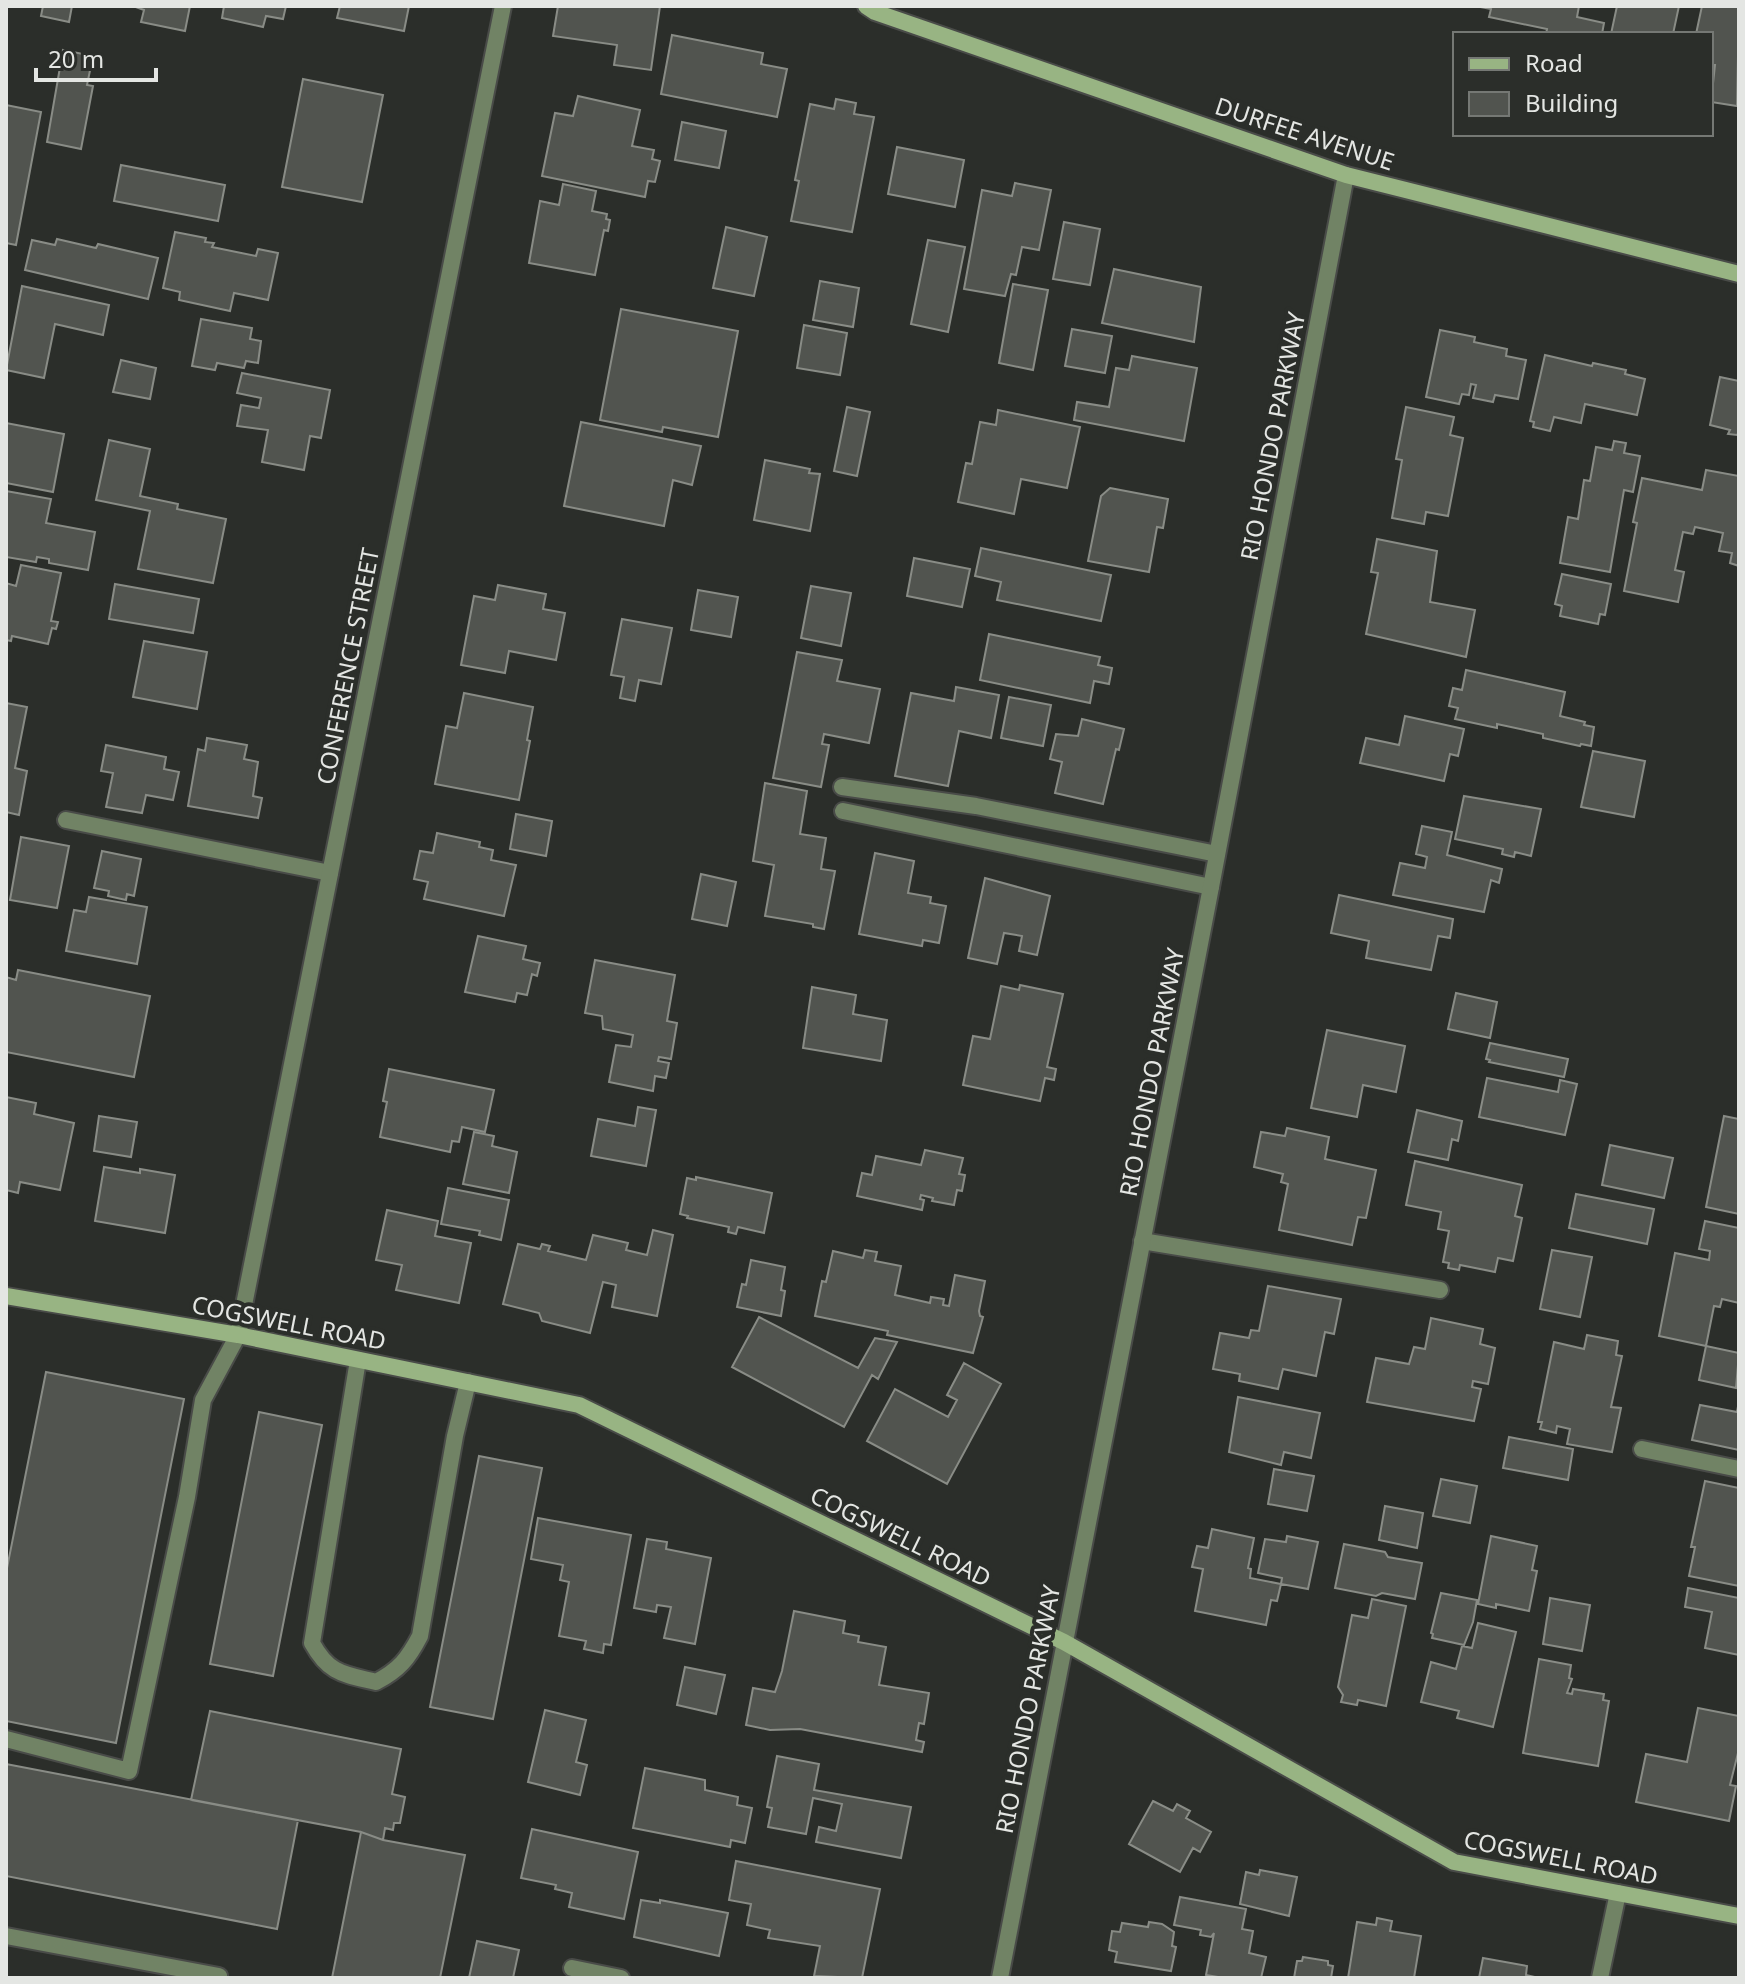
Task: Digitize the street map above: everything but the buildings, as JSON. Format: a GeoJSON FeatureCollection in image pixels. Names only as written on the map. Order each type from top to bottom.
{"type":"FeatureCollection","features":[{"type":"Feature","properties":{"kind":"street","name":"CONFERENCE STREET"},"geometry":{"type":"LineString","coordinates":[[6,1739],[129,1771],[187,1497],[203,1400],[238,1335],[503,6]]}},
{"type":"Feature","properties":{"kind":"street","name":"DURFEE AVENUE"},"geometry":{"type":"LineString","coordinates":[[866,6],[875,12],[1346,175],[1739,274]]}},
{"type":"Feature","properties":{"kind":"street","name":"RIO HONDO PARKWAY"},"geometry":{"type":"LineString","coordinates":[[1000,1978],[1346,175]]}},
{"type":"Feature","properties":{"kind":"street"},"geometry":{"type":"LineString","coordinates":[[842,787],[976,806],[1217,854]]}},
{"type":"Feature","properties":{"kind":"street"},"geometry":{"type":"LineString","coordinates":[[843,811],[1211,887]]}},
{"type":"Feature","properties":{"kind":"street"},"geometry":{"type":"LineString","coordinates":[[66,820],[330,873]]}},
{"type":"Feature","properties":{"kind":"street"},"geometry":{"type":"LineString","coordinates":[[1142,1241],[1440,1290]]}},
{"type":"Feature","properties":{"kind":"street","name":"COGSWELL ROAD"},"geometry":{"type":"LineString","coordinates":[[7,1299],[238,1335],[579,1405],[1064,1642],[1454,1862],[1739,1916]]}},
{"type":"Feature","properties":{"kind":"street"},"geometry":{"type":"LineString","coordinates":[[358,1360],[312,1643],[320,1658],[334,1672],[376,1682],[395,1672],[420,1636],[455,1436],[468,1382]]}},
{"type":"Feature","properties":{"kind":"street"},"geometry":{"type":"LineString","coordinates":[[1642,1449],[1739,1469]]}},
{"type":"Feature","properties":{"kind":"street"},"geometry":{"type":"LineString","coordinates":[[1600,1978],[1618,1893]]}},
{"type":"Feature","properties":{"kind":"street"},"geometry":{"type":"LineString","coordinates":[[6,1936],[219,1976]]}},
{"type":"Feature","properties":{"kind":"street"},"geometry":{"type":"LineString","coordinates":[[572,1968],[621,1978]]}}]}
